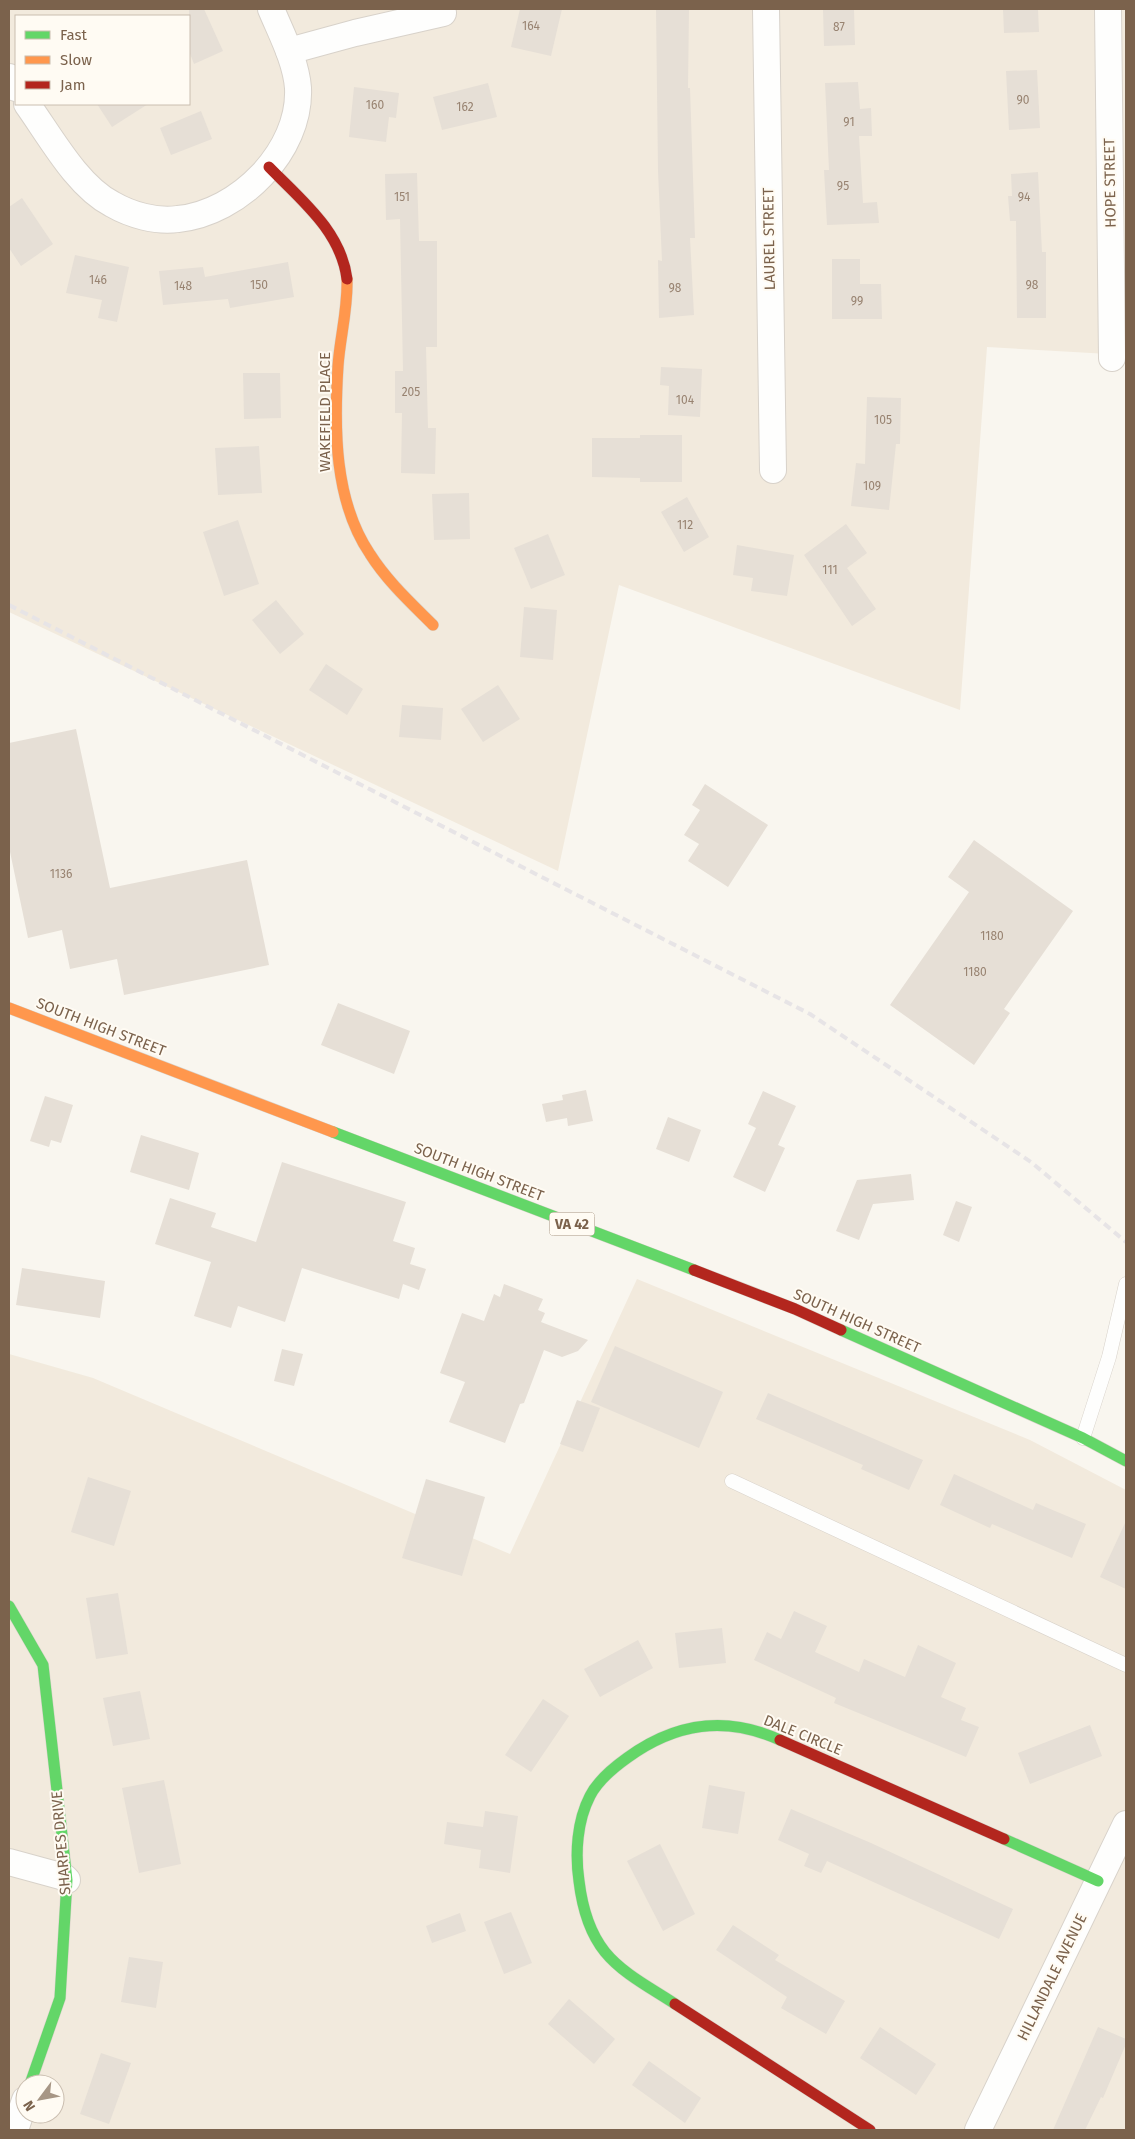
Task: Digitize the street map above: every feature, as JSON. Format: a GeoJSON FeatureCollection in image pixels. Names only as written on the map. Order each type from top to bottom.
{"type":"FeatureCollection","features":[{"type":"Feature","properties":{"kind":"street"},"geometry":{"type":"LineString","coordinates":[[28,105],[75,173],[111,204],[139,216],[176,220],[203,215],[246,190],[269,167],[285,144],[295,116],[298,87],[288,51],[271,9]]}},
{"type":"Feature","properties":{"kind":"street","name":"LAUREL STREET"},"geometry":{"type":"LineString","coordinates":[[766,9],[773,470]]}},
{"type":"Feature","properties":{"kind":"street","name":"HOPE STREET"},"geometry":{"type":"LineString","coordinates":[[1108,9],[1112,358]]}},
{"type":"Feature","properties":{"kind":"street"},"geometry":{"type":"LineString","coordinates":[[288,51],[355,33],[443,13]]}},
{"type":"Feature","properties":{"kind":"street","name":"WAKEFIELD PLACE"},"geometry":{"type":"LineString","coordinates":[[269,167],[306,205],[340,248],[347,271],[347,304],[338,368],[338,435],[340,478],[350,519],[371,557],[393,584],[433,625]]}},
{"type":"Feature","properties":{"kind":"street","name":"SOUTH HIGH STREET"},"geometry":{"type":"LineString","coordinates":[[9,1008],[795,1309],[1082,1438],[1126,1461]]}},
{"type":"Feature","properties":{"kind":"street","name":"SHARPES DRIVE"},"geometry":{"type":"LineString","coordinates":[[9,1606],[43,1666],[67,1880],[60,1998],[33,2074]]}},
{"type":"Feature","properties":{"kind":"street","name":"DALE CIRCLE"},"geometry":{"type":"LineString","coordinates":[[870,2130],[626,1972],[602,1948],[589,1922],[578,1886],[579,1833],[590,1794],[614,1767],[645,1745],[684,1728],[725,1725],[767,1734],[1098,1881]]}},
{"type":"Feature","properties":{"kind":"street","name":"HILLANDALE AVENUE"},"geometry":{"type":"LineString","coordinates":[[978,2130],[1126,1824]]}},
{"type":"Feature","properties":{"kind":"street"},"geometry":{"type":"LineString","coordinates":[[9,1862],[64,1877],[67,1880]]}},
{"type":"Feature","properties":{"kind":"lane"},"geometry":{"type":"LineString","coordinates":[[1082,1438],[1109,1357],[1126,1284]]}},
{"type":"Feature","properties":{"kind":"lane"},"geometry":{"type":"LineString","coordinates":[[732,1481],[1126,1665]]}},
{"type":"Feature","properties":{"kind":"shaded area"},"geometry":{"type":"Polygon","coordinates":[[[9,9],[1126,9],[1126,355],[987,347],[960,710],[619,585],[558,871],[9,612],[9,9]]]}},
{"type":"Feature","properties":{"kind":"shaded area"},"geometry":{"type":"Polygon","coordinates":[[[637,1279],[1030,1440],[1126,1490],[1126,2130],[9,2130],[9,1354],[93,1378],[510,1554],[637,1279]]]}},
{"type":"Feature","properties":{"kind":"building"},"geometry":{"type":"Polygon","coordinates":[[[189,9],[204,9],[223,51],[194,64],[190,54],[189,9]]]}},
{"type":"Feature","properties":{"kind":"building"},"geometry":{"type":"Polygon","coordinates":[[[520,9],[562,9],[551,56],[511,47],[520,9]]]}},
{"type":"Feature","properties":{"kind":"building"},"geometry":{"type":"Polygon","coordinates":[[[656,9],[689,9],[688,88],[690,88],[695,238],[690,238],[694,315],[659,318],[658,260],[662,261],[658,171],[656,9]]]}},
{"type":"Feature","properties":{"kind":"building"},"geometry":{"type":"Polygon","coordinates":[[[823,9],[854,9],[855,45],[824,46],[823,9]]]}},
{"type":"Feature","properties":{"kind":"building"},"geometry":{"type":"Polygon","coordinates":[[[1003,9],[1038,9],[1039,32],[1004,33],[1003,9]]]}},
{"type":"Feature","properties":{"kind":"building"},"geometry":{"type":"Polygon","coordinates":[[[1037,70],[1040,128],[1009,130],[1006,71],[1037,70]]]}},
{"type":"Feature","properties":{"kind":"building"},"geometry":{"type":"Polygon","coordinates":[[[858,82],[860,109],[871,108],[872,136],[859,136],[863,203],[877,202],[879,223],[827,225],[824,170],[829,170],[825,83],[858,82]]]}},
{"type":"Feature","properties":{"kind":"building"},"geometry":{"type":"Polygon","coordinates":[[[488,83],[497,117],[442,130],[433,97],[488,83]]]}},
{"type":"Feature","properties":{"kind":"building"},"geometry":{"type":"Polygon","coordinates":[[[354,87],[399,93],[396,118],[389,117],[386,142],[349,137],[354,87]]]}},
{"type":"Feature","properties":{"kind":"building"},"geometry":{"type":"Polygon","coordinates":[[[98,105],[146,105],[112,127],[98,105]]]}},
{"type":"Feature","properties":{"kind":"building"},"geometry":{"type":"Polygon","coordinates":[[[201,111],[212,139],[171,155],[160,128],[201,111]]]}},
{"type":"Feature","properties":{"kind":"building"},"geometry":{"type":"Polygon","coordinates":[[[1038,172],[1042,252],[1046,252],[1046,318],[1017,318],[1016,221],[1010,221],[1008,196],[1012,196],[1011,174],[1038,172]]]}},
{"type":"Feature","properties":{"kind":"building"},"geometry":{"type":"Polygon","coordinates":[[[417,173],[419,241],[437,241],[437,347],[426,347],[428,428],[436,428],[435,474],[401,473],[402,413],[395,413],[395,371],[403,371],[400,219],[386,220],[385,174],[417,173]]]}},
{"type":"Feature","properties":{"kind":"building"},"geometry":{"type":"Polygon","coordinates":[[[22,198],[53,244],[21,266],[9,248],[9,207],[22,198]]]}},
{"type":"Feature","properties":{"kind":"building"},"geometry":{"type":"Polygon","coordinates":[[[75,255],[129,267],[117,322],[98,318],[102,300],[66,293],[75,255]]]}},
{"type":"Feature","properties":{"kind":"building"},"geometry":{"type":"Polygon","coordinates":[[[832,259],[860,259],[860,284],[881,284],[882,319],[832,319],[832,259]]]}},
{"type":"Feature","properties":{"kind":"building"},"geometry":{"type":"Polygon","coordinates":[[[288,262],[294,297],[230,308],[228,299],[163,305],[159,271],[203,267],[205,277],[288,262]]]}},
{"type":"Feature","properties":{"kind":"building"},"geometry":{"type":"Polygon","coordinates":[[[661,367],[702,369],[700,417],[668,415],[669,386],[660,385],[661,367]]]}},
{"type":"Feature","properties":{"kind":"building"},"geometry":{"type":"Polygon","coordinates":[[[243,373],[280,373],[281,418],[244,419],[243,373]]]}},
{"type":"Feature","properties":{"kind":"building"},"geometry":{"type":"Polygon","coordinates":[[[867,397],[901,398],[900,444],[896,444],[889,510],[851,506],[856,463],[865,464],[867,397]]]}},
{"type":"Feature","properties":{"kind":"building"},"geometry":{"type":"Polygon","coordinates":[[[640,435],[682,435],[682,482],[640,482],[640,478],[592,477],[592,438],[640,438],[640,435]]]}},
{"type":"Feature","properties":{"kind":"building"},"geometry":{"type":"Polygon","coordinates":[[[259,446],[262,493],[218,495],[215,448],[259,446]]]}},
{"type":"Feature","properties":{"kind":"building"},"geometry":{"type":"Polygon","coordinates":[[[469,493],[470,539],[434,540],[432,494],[469,493]]]}},
{"type":"Feature","properties":{"kind":"building"},"geometry":{"type":"Polygon","coordinates":[[[687,497],[709,537],[684,552],[661,512],[687,497]]]}},
{"type":"Feature","properties":{"kind":"building"},"geometry":{"type":"Polygon","coordinates":[[[238,520],[259,584],[224,596],[203,532],[238,520]]]}},
{"type":"Feature","properties":{"kind":"building"},"geometry":{"type":"Polygon","coordinates":[[[846,524],[867,553],[847,568],[876,609],[852,626],[804,555],[846,524]]]}},
{"type":"Feature","properties":{"kind":"building"},"geometry":{"type":"Polygon","coordinates":[[[548,534],[565,575],[531,589],[514,548],[548,534]]]}},
{"type":"Feature","properties":{"kind":"building"},"geometry":{"type":"Polygon","coordinates":[[[737,545],[794,555],[787,596],[751,591],[753,578],[733,575],[737,545]]]}},
{"type":"Feature","properties":{"kind":"building"},"geometry":{"type":"Polygon","coordinates":[[[276,600],[304,634],[280,654],[252,620],[276,600]]]}},
{"type":"Feature","properties":{"kind":"building"},"geometry":{"type":"Polygon","coordinates":[[[524,607],[557,610],[553,660],[520,657],[524,607]]]}},
{"type":"Feature","properties":{"kind":"building"},"geometry":{"type":"Polygon","coordinates":[[[326,664],[363,689],[347,715],[309,690],[326,664]]]}},
{"type":"Feature","properties":{"kind":"building"},"geometry":{"type":"Polygon","coordinates":[[[498,685],[520,719],[483,742],[461,709],[498,685]]]}},
{"type":"Feature","properties":{"kind":"building"},"geometry":{"type":"Polygon","coordinates":[[[402,705],[443,708],[441,740],[399,737],[402,705]]]}},
{"type":"Feature","properties":{"kind":"building"},"geometry":{"type":"Polygon","coordinates":[[[76,729],[110,888],[247,860],[269,965],[124,995],[117,959],[70,969],[62,930],[28,938],[9,847],[9,743],[76,729]]]}},
{"type":"Feature","properties":{"kind":"building"},"geometry":{"type":"Polygon","coordinates":[[[705,784],[768,825],[728,887],[688,861],[699,844],[684,835],[700,810],[692,805],[705,784]]]}},
{"type":"Feature","properties":{"kind":"building"},"geometry":{"type":"Polygon","coordinates":[[[974,840],[1073,911],[1004,1009],[1010,1013],[974,1065],[890,1005],[969,892],[948,877],[974,840]]]}},
{"type":"Feature","properties":{"kind":"building"},"geometry":{"type":"Polygon","coordinates":[[[338,1003],[410,1031],[394,1074],[321,1045],[338,1003]]]}},
{"type":"Feature","properties":{"kind":"building"},"geometry":{"type":"Polygon","coordinates":[[[586,1090],[593,1121],[568,1126],[567,1118],[546,1122],[542,1104],[563,1100],[562,1095],[586,1090]]]}},
{"type":"Feature","properties":{"kind":"building"},"geometry":{"type":"Polygon","coordinates":[[[763,1091],[796,1106],[778,1145],[785,1148],[765,1192],[733,1177],[756,1128],[748,1124],[763,1091]]]}},
{"type":"Feature","properties":{"kind":"building"},"geometry":{"type":"Polygon","coordinates":[[[45,1096],[73,1105],[61,1143],[51,1140],[49,1147],[30,1141],[45,1096]]]}},
{"type":"Feature","properties":{"kind":"building"},"geometry":{"type":"Polygon","coordinates":[[[668,1117],[701,1130],[689,1162],[656,1149],[668,1117]]]}},
{"type":"Feature","properties":{"kind":"building"},"geometry":{"type":"Polygon","coordinates":[[[141,1135],[199,1153],[189,1190],[130,1172],[141,1135]]]}},
{"type":"Feature","properties":{"kind":"building"},"geometry":{"type":"Polygon","coordinates":[[[282,1162],[406,1202],[393,1241],[415,1248],[410,1264],[426,1269],[419,1290],[403,1284],[399,1299],[302,1268],[285,1322],[238,1306],[231,1328],[194,1316],[211,1262],[155,1244],[170,1198],[216,1213],[211,1227],[256,1242],[282,1162]]]}},
{"type":"Feature","properties":{"kind":"building"},"geometry":{"type":"Polygon","coordinates":[[[911,1174],[914,1200],[873,1204],[859,1240],[836,1231],[857,1180],[911,1174]]]}},
{"type":"Feature","properties":{"kind":"building"},"geometry":{"type":"Polygon","coordinates":[[[956,1201],[972,1207],[959,1242],[943,1235],[956,1201]]]}},
{"type":"Feature","properties":{"kind":"building"},"geometry":{"type":"Polygon","coordinates":[[[22,1268],[105,1281],[100,1318],[16,1305],[22,1268]]]}},
{"type":"Feature","properties":{"kind":"building"},"geometry":{"type":"Polygon","coordinates":[[[504,1284],[543,1299],[538,1310],[545,1313],[541,1322],[588,1340],[578,1351],[562,1357],[544,1350],[524,1403],[520,1404],[505,1443],[449,1422],[465,1382],[440,1373],[462,1313],[484,1321],[494,1294],[500,1297],[504,1284]]]}},
{"type":"Feature","properties":{"kind":"building"},"geometry":{"type":"Polygon","coordinates":[[[615,1346],[723,1392],[699,1448],[591,1402],[615,1346]]]}},
{"type":"Feature","properties":{"kind":"building"},"geometry":{"type":"Polygon","coordinates":[[[282,1349],[303,1354],[294,1386],[274,1381],[282,1349]]]}},
{"type":"Feature","properties":{"kind":"building"},"geometry":{"type":"Polygon","coordinates":[[[768,1393],[923,1460],[909,1490],[861,1469],[863,1465],[756,1419],[768,1393]]]}},
{"type":"Feature","properties":{"kind":"building"},"geometry":{"type":"Polygon","coordinates":[[[577,1400],[600,1408],[583,1452],[560,1444],[577,1400]]]}},
{"type":"Feature","properties":{"kind":"building"},"geometry":{"type":"Polygon","coordinates":[[[954,1474],[1033,1510],[1036,1503],[1086,1524],[1072,1558],[992,1524],[990,1528],[940,1505],[954,1474]]]}},
{"type":"Feature","properties":{"kind":"building"},"geometry":{"type":"Polygon","coordinates":[[[88,1477],[131,1491],[114,1546],[71,1532],[88,1477]]]}},
{"type":"Feature","properties":{"kind":"building"},"geometry":{"type":"Polygon","coordinates":[[[426,1479],[485,1497],[462,1576],[402,1558],[426,1479]]]}},
{"type":"Feature","properties":{"kind":"building"},"geometry":{"type":"Polygon","coordinates":[[[1126,1521],[1126,1589],[1100,1577],[1126,1521]]]}},
{"type":"Feature","properties":{"kind":"building"},"geometry":{"type":"Polygon","coordinates":[[[118,1593],[128,1654],[96,1659],[86,1598],[118,1593]]]}},
{"type":"Feature","properties":{"kind":"building"},"geometry":{"type":"Polygon","coordinates":[[[794,1611],[827,1626],[815,1652],[859,1672],[864,1659],[905,1677],[918,1645],[956,1663],[941,1697],[966,1708],[961,1720],[979,1727],[966,1757],[834,1703],[836,1698],[754,1660],[767,1632],[781,1639],[794,1611]]]}},
{"type":"Feature","properties":{"kind":"building"},"geometry":{"type":"Polygon","coordinates":[[[722,1628],[726,1663],[679,1668],[675,1633],[722,1628]]]}},
{"type":"Feature","properties":{"kind":"building"},"geometry":{"type":"Polygon","coordinates":[[[638,1640],[653,1668],[600,1697],[584,1669],[638,1640]]]}},
{"type":"Feature","properties":{"kind":"building"},"geometry":{"type":"Polygon","coordinates":[[[140,1691],[150,1739],[113,1746],[103,1698],[140,1691]]]}},
{"type":"Feature","properties":{"kind":"building"},"geometry":{"type":"Polygon","coordinates":[[[543,1699],[569,1716],[531,1772],[505,1755],[543,1699]]]}},
{"type":"Feature","properties":{"kind":"building"},"geometry":{"type":"Polygon","coordinates":[[[1090,1725],[1102,1756],[1030,1784],[1018,1753],[1090,1725]]]}},
{"type":"Feature","properties":{"kind":"building"},"geometry":{"type":"Polygon","coordinates":[[[164,1780],[181,1864],[139,1873],[122,1788],[164,1780]]]}},
{"type":"Feature","properties":{"kind":"building"},"geometry":{"type":"Polygon","coordinates":[[[709,1785],[745,1792],[738,1834],[702,1828],[709,1785]]]}},
{"type":"Feature","properties":{"kind":"building"},"geometry":{"type":"Polygon","coordinates":[[[791,1809],[871,1843],[1013,1909],[999,1939],[827,1861],[821,1873],[804,1866],[809,1854],[778,1840],[791,1809]]]}},
{"type":"Feature","properties":{"kind":"building"},"geometry":{"type":"Polygon","coordinates":[[[485,1811],[518,1816],[510,1873],[479,1868],[481,1850],[444,1844],[447,1822],[483,1827],[485,1811]]]}},
{"type":"Feature","properties":{"kind":"building"},"geometry":{"type":"Polygon","coordinates":[[[660,1844],[695,1914],[663,1931],[627,1861],[660,1844]]]}},
{"type":"Feature","properties":{"kind":"building"},"geometry":{"type":"Polygon","coordinates":[[[511,1912],[532,1963],[504,1974],[484,1922],[511,1912]]]}},
{"type":"Feature","properties":{"kind":"building"},"geometry":{"type":"Polygon","coordinates":[[[460,1913],[466,1931],[432,1943],[426,1926],[460,1913]]]}},
{"type":"Feature","properties":{"kind":"building"},"geometry":{"type":"Polygon","coordinates":[[[733,1925],[779,1955],[775,1960],[845,2001],[826,2034],[781,2008],[787,1997],[716,1950],[733,1925]]]}},
{"type":"Feature","properties":{"kind":"building"},"geometry":{"type":"Polygon","coordinates":[[[129,1957],[163,1962],[156,2008],[121,2002],[129,1957]]]}},
{"type":"Feature","properties":{"kind":"building"},"geometry":{"type":"Polygon","coordinates":[[[569,1999],[615,2039],[594,2064],[548,2024],[569,1999]]]}},
{"type":"Feature","properties":{"kind":"building"},"geometry":{"type":"Polygon","coordinates":[[[880,2027],[936,2064],[916,2095],[860,2058],[880,2027]]]}},
{"type":"Feature","properties":{"kind":"building"},"geometry":{"type":"Polygon","coordinates":[[[1098,2027],[1126,2039],[1126,2044],[1103,2098],[1101,2097],[1085,2130],[1053,2130],[1098,2027]]]}},
{"type":"Feature","properties":{"kind":"building"},"geometry":{"type":"Polygon","coordinates":[[[101,2053],[131,2063],[109,2124],[80,2114],[101,2053]]]}},
{"type":"Feature","properties":{"kind":"building"},"geometry":{"type":"Polygon","coordinates":[[[649,2061],[701,2098],[685,2123],[632,2085],[649,2061]]]}},
{"type":"Feature","properties":{"kind":"railway"},"geometry":{"type":"LineString","coordinates":[[9,605],[810,1014],[1031,1162],[1126,1242]]}},
{"type":"Feature","properties":{"kind":"traffic: fast"},"geometry":{"type":"LineString","coordinates":[[333,1132],[694,1270]]}},
{"type":"Feature","properties":{"kind":"traffic: fast"},"geometry":{"type":"LineString","coordinates":[[841,1330],[1083,1438],[1126,1461]]}},
{"type":"Feature","properties":{"kind":"traffic: fast"},"geometry":{"type":"LineString","coordinates":[[9,1606],[43,1665],[67,1880],[60,1998],[33,2074]]}},
{"type":"Feature","properties":{"kind":"traffic: fast"},"geometry":{"type":"LineString","coordinates":[[675,2004],[620,1967],[605,1952],[595,1936],[587,1918],[579,1881],[578,1837],[582,1816],[590,1796],[606,1775],[627,1758],[663,1737],[682,1730],[720,1725],[740,1727],[780,1740]]}},
{"type":"Feature","properties":{"kind":"traffic: fast"},"geometry":{"type":"LineString","coordinates":[[1004,1839],[1098,1881]]}},
{"type":"Feature","properties":{"kind":"traffic: slow"},"geometry":{"type":"LineString","coordinates":[[347,279],[338,366],[336,414],[339,463],[343,488],[349,511],[358,533],[370,554],[392,583],[433,625]]}},
{"type":"Feature","properties":{"kind":"traffic: slow"},"geometry":{"type":"LineString","coordinates":[[9,1008],[333,1132]]}},
{"type":"Feature","properties":{"kind":"traffic: jam"},"geometry":{"type":"LineString","coordinates":[[269,167],[318,217],[328,231],[337,246],[347,279]]}},
{"type":"Feature","properties":{"kind":"traffic: jam"},"geometry":{"type":"LineString","coordinates":[[694,1270],[795,1309],[841,1330]]}},
{"type":"Feature","properties":{"kind":"traffic: jam"},"geometry":{"type":"LineString","coordinates":[[780,1740],[1004,1839]]}},
{"type":"Feature","properties":{"kind":"traffic: jam"},"geometry":{"type":"LineString","coordinates":[[675,2004],[870,2130]]}}]}
